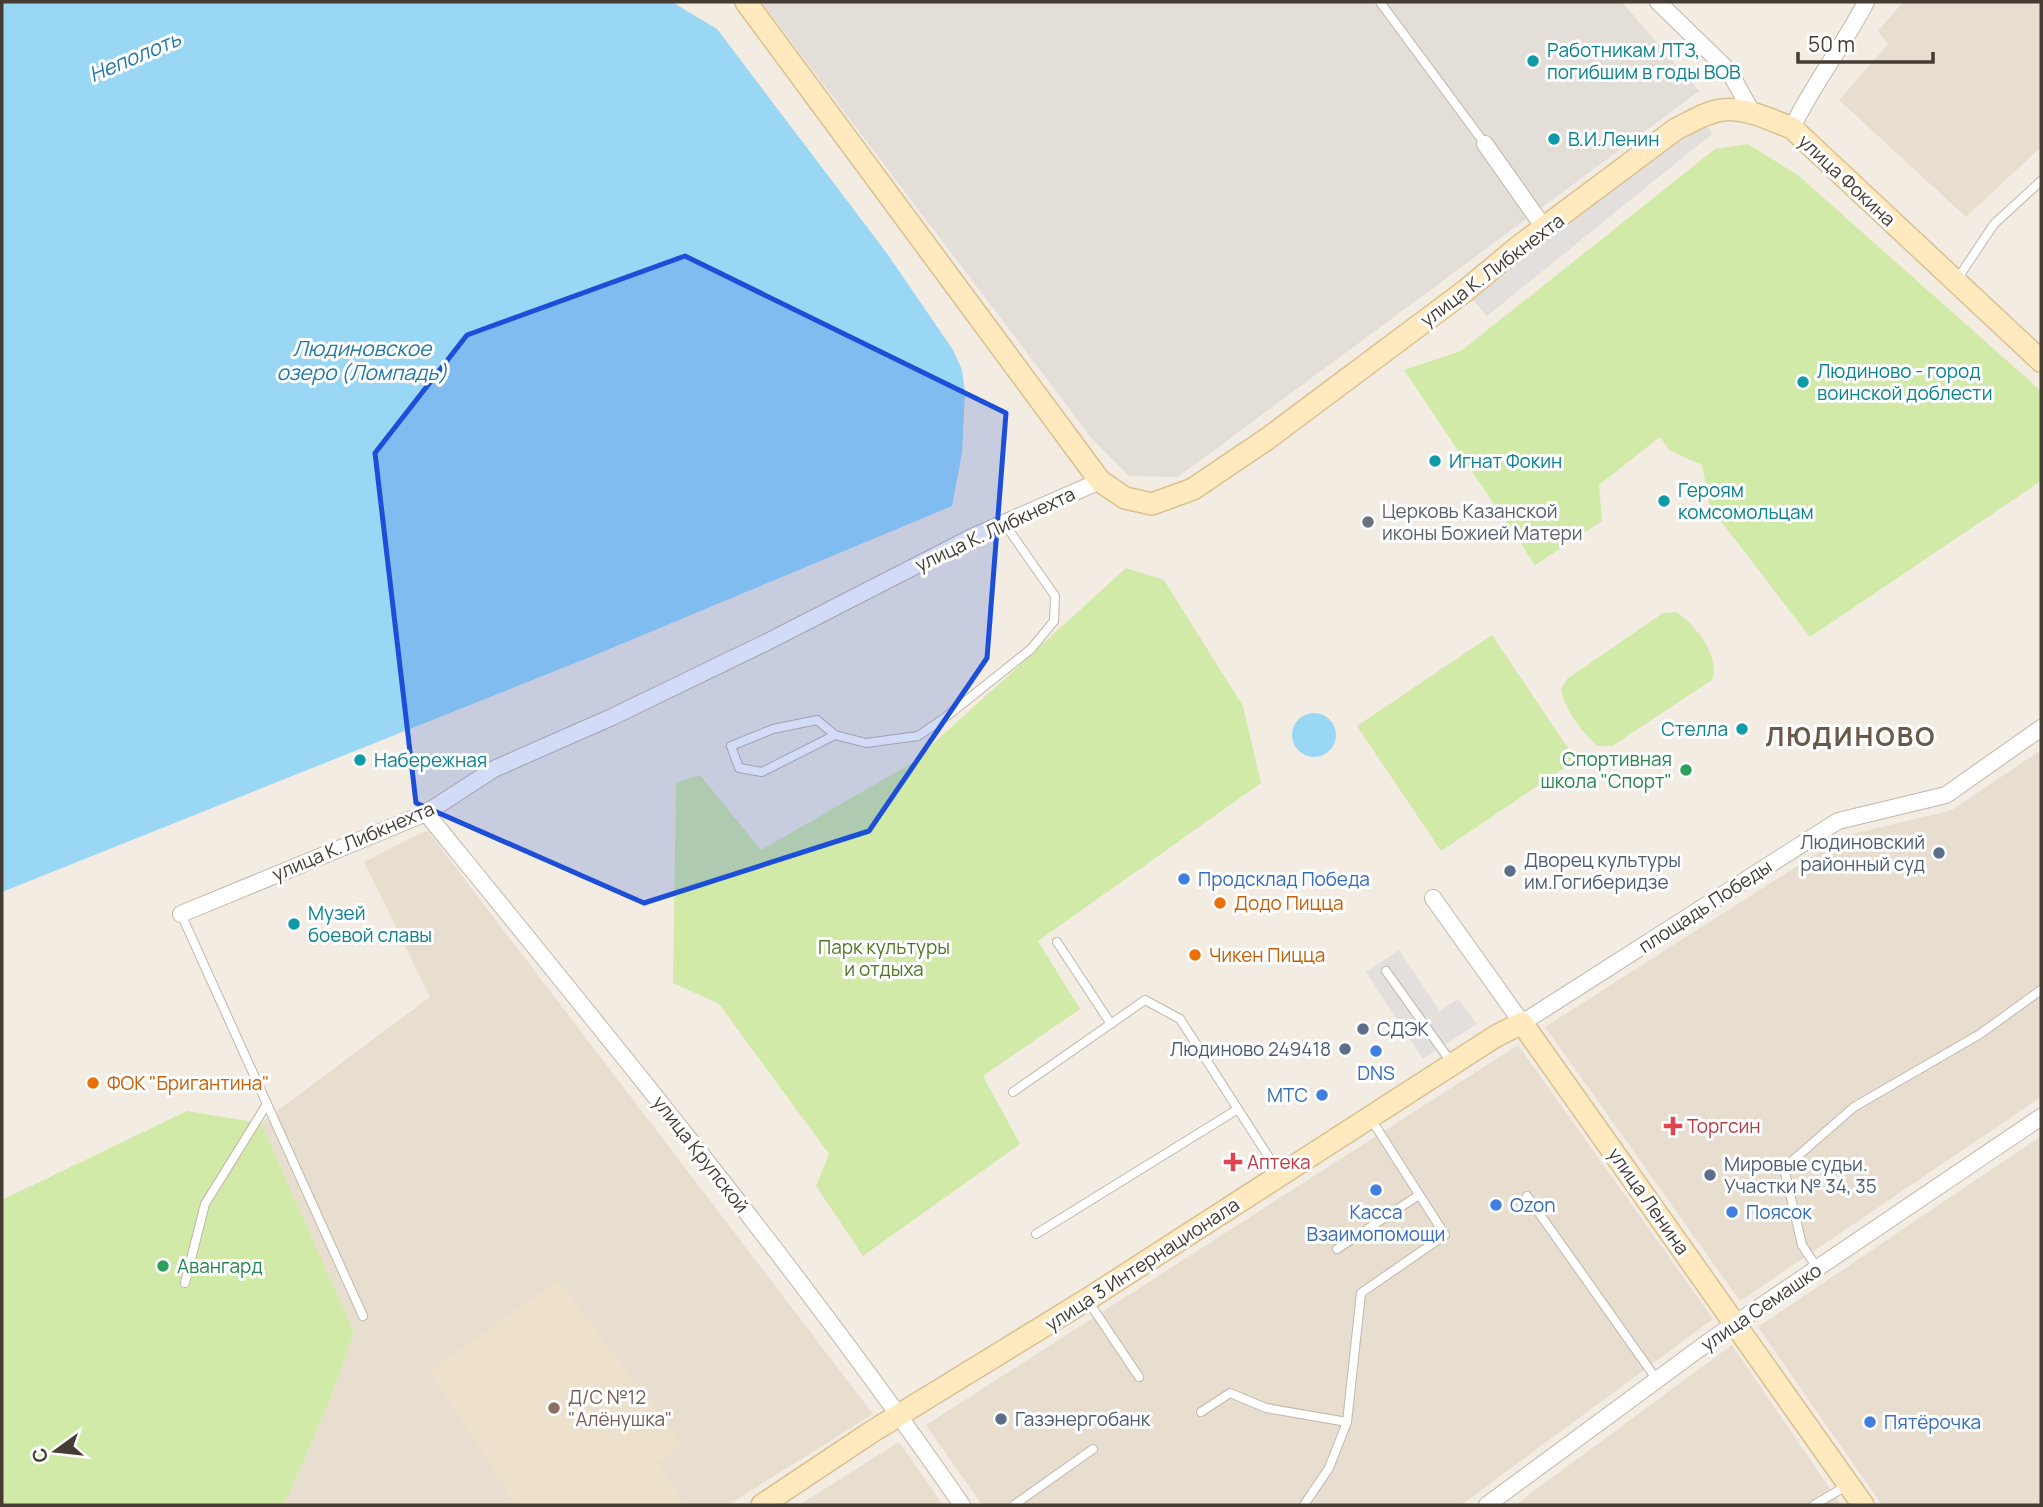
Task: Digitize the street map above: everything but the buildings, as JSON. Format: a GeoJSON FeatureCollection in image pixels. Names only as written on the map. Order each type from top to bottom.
{"type":"FeatureCollection","features":[{"type":"Feature","properties":{"kind":"street"},"geometry":{"type":"LineString","coordinates":[[746,2],[1100,481]]}},
{"type":"Feature","properties":{"kind":"street"},"geometry":{"type":"LineString","coordinates":[[1658,2],[1729,71],[1753,114]]}},
{"type":"Feature","properties":{"kind":"street"},"geometry":{"type":"LineString","coordinates":[[1791,128],[1805,100],[1853,27],[1866,2]]}},
{"type":"Feature","properties":{"kind":"street","name":"улица К. Либкнехта"},"geometry":{"type":"LineString","coordinates":[[181,914],[426,813],[494,769],[612,717],[1004,523],[1100,481],[1125,498],[1152,504],[1193,489],[1267,439],[1676,129],[1702,116],[1724,110],[1753,114]]}},
{"type":"Feature","properties":{"kind":"street","name":"улица Фокина"},"geometry":{"type":"LineString","coordinates":[[1753,114],[1791,128],[2041,361]]}},
{"type":"Feature","properties":{"kind":"street"},"geometry":{"type":"LineString","coordinates":[[1485,144],[1545,229]]}},
{"type":"Feature","properties":{"kind":"street","name":"площадь Победы"},"geometry":{"type":"LineString","coordinates":[[1522,1023],[1838,821],[1946,795],[2041,728]]}},
{"type":"Feature","properties":{"kind":"street","name":"улица Крупской"},"geometry":{"type":"LineString","coordinates":[[426,813],[682,1127],[899,1416],[962,1505]]}},
{"type":"Feature","properties":{"kind":"street","name":"улица Ленина"},"geometry":{"type":"LineString","coordinates":[[1433,898],[1863,1505]]}},
{"type":"Feature","properties":{"kind":"street","name":"улица 3 Интернационала"},"geometry":{"type":"LineString","coordinates":[[762,1505],[1371,1119],[1496,1036],[1522,1023]]}},
{"type":"Feature","properties":{"kind":"street","name":"улица Семашко"},"geometry":{"type":"LineString","coordinates":[[1488,1505],[1736,1323],[2041,1116]]}},
{"type":"Feature","properties":{"kind":"lane"},"geometry":{"type":"LineString","coordinates":[[1380,2],[1485,144]]}},
{"type":"Feature","properties":{"kind":"lane"},"geometry":{"type":"LineString","coordinates":[[1956,281],[1994,224],[2041,181]]}},
{"type":"Feature","properties":{"kind":"lane"},"geometry":{"type":"LineString","coordinates":[[835,735],[762,772],[739,768],[731,746],[773,729],[817,720],[835,735],[866,743],[918,736],[1031,649],[1054,621],[1055,596],[1004,523]]}},
{"type":"Feature","properties":{"kind":"lane"},"geometry":{"type":"LineString","coordinates":[[181,914],[363,1315]]}},
{"type":"Feature","properties":{"kind":"lane"},"geometry":{"type":"LineString","coordinates":[[1057,942],[1111,1024]]}},
{"type":"Feature","properties":{"kind":"lane"},"geometry":{"type":"LineString","coordinates":[[1386,971],[1452,1065]]}},
{"type":"Feature","properties":{"kind":"lane"},"geometry":{"type":"LineString","coordinates":[[1817,1268],[1802,1245],[1784,1168],[1854,1107],[1980,1034],[2041,990]]}},
{"type":"Feature","properties":{"kind":"lane"},"geometry":{"type":"LineString","coordinates":[[1013,1092],[1145,1000],[1180,1019],[1280,1176]]}},
{"type":"Feature","properties":{"kind":"lane"},"geometry":{"type":"LineString","coordinates":[[185,1283],[205,1204],[267,1104]]}},
{"type":"Feature","properties":{"kind":"lane"},"geometry":{"type":"LineString","coordinates":[[1036,1234],[1238,1109]]}},
{"type":"Feature","properties":{"kind":"lane"},"geometry":{"type":"LineString","coordinates":[[1304,1505],[1329,1468],[1347,1422],[1362,1293],[1446,1235],[1371,1119]]}},
{"type":"Feature","properties":{"kind":"lane"},"geometry":{"type":"LineString","coordinates":[[1337,1249],[1419,1195]]}},
{"type":"Feature","properties":{"kind":"lane"},"geometry":{"type":"LineString","coordinates":[[1527,1196],[1657,1380]]}},
{"type":"Feature","properties":{"kind":"lane"},"geometry":{"type":"LineString","coordinates":[[1087,1299],[1139,1377]]}},
{"type":"Feature","properties":{"kind":"lane"},"geometry":{"type":"LineString","coordinates":[[1201,1412],[1230,1393],[1266,1408],[1347,1422]]}},
{"type":"Feature","properties":{"kind":"lane"},"geometry":{"type":"LineString","coordinates":[[1014,1505],[1093,1449]]}},
{"type":"Feature","properties":{"kind":"lane"},"geometry":{"type":"LineString","coordinates":[[1814,1505],[1848,1485]]}},
{"type":"Feature","properties":{"kind":"highlighted area"},"geometry":{"type":"Polygon","coordinates":[[[685,256],[1006,413],[987,658],[869,831],[644,903],[416,803],[375,453],[467,335],[685,256]]]}},
{"type":"Feature","properties":{"kind":"shaded area"},"geometry":{"type":"Polygon","coordinates":[[[761,2],[1622,2],[1699,91],[1178,477],[1129,476],[1093,440],[761,2]]]}},
{"type":"Feature","properties":{"kind":"shaded area"},"geometry":{"type":"Polygon","coordinates":[[[1903,2],[2041,2],[2041,147],[1966,217],[1839,100],[1888,44],[1878,31],[1903,2]]]}},
{"type":"Feature","properties":{"kind":"shaded area"},"geometry":{"type":"Polygon","coordinates":[[[1702,116],[1712,134],[1487,316],[1465,291],[1702,116]]]}},
{"type":"Feature","properties":{"kind":"shaded area"},"geometry":{"type":"Polygon","coordinates":[[[2041,750],[2041,1097],[1740,1301],[1545,1027],[1844,836],[1952,810],[2041,750]]]}},
{"type":"Feature","properties":{"kind":"shaded area"},"geometry":{"type":"Polygon","coordinates":[[[427,830],[873,1414],[728,1505],[279,1505],[286,1501],[331,1397],[354,1332],[261,1123],[430,997],[364,862],[427,830]]]}},
{"type":"Feature","properties":{"kind":"shaded area"},"geometry":{"type":"Polygon","coordinates":[[[1399,950],[1440,1011],[1458,999],[1477,1024],[1423,1059],[1366,972],[1399,950]]]}},
{"type":"Feature","properties":{"kind":"shaded area"},"geometry":{"type":"Polygon","coordinates":[[[1518,1045],[1713,1319],[1461,1505],[982,1505],[926,1425],[1518,1045]]]}},
{"type":"Feature","properties":{"kind":"shaded area"},"geometry":{"type":"Polygon","coordinates":[[[2041,1136],[2041,1505],[1882,1505],[1758,1327],[2041,1136]]]}},
{"type":"Feature","properties":{"kind":"shaded area","name":"Д/С №12 \"Алёнушка\""},"geometry":{"type":"Polygon","coordinates":[[[558,1280],[683,1445],[657,1462],[685,1505],[516,1505],[430,1371],[558,1280]]]}},
{"type":"Feature","properties":{"kind":"shaded area"},"geometry":{"type":"Polygon","coordinates":[[[1732,1345],[1841,1505],[1515,1505],[1732,1345]]]}},
{"type":"Feature","properties":{"kind":"shaded area"},"geometry":{"type":"Polygon","coordinates":[[[899,1442],[943,1505],[799,1505],[899,1442]]]}},
{"type":"Feature","properties":{"kind":"green space"},"geometry":{"type":"Polygon","coordinates":[[[1748,144],[1799,176],[2041,391],[2041,481],[1810,637],[1710,507],[1702,465],[1669,450],[1660,437],[1599,485],[1602,521],[1535,565],[1404,370],[1461,351],[1715,149],[1748,144]]]}},
{"type":"Feature","properties":{"kind":"green space","name":"Парк культуры и отдыха"},"geometry":{"type":"Polygon","coordinates":[[[1126,568],[1164,580],[1243,706],[1261,783],[1038,941],[1080,1009],[983,1076],[1020,1144],[863,1256],[816,1186],[829,1154],[719,1004],[673,983],[676,783],[700,775],[761,850],[912,763],[1126,568]]]}},
{"type":"Feature","properties":{"kind":"green space"},"geometry":{"type":"Polygon","coordinates":[[[1677,612],[1705,642],[1713,661],[1712,680],[1612,746],[1598,746],[1586,735],[1567,706],[1561,690],[1567,679],[1663,613],[1677,612]]]}},
{"type":"Feature","properties":{"kind":"green space"},"geometry":{"type":"Polygon","coordinates":[[[1492,635],[1576,760],[1441,851],[1357,726],[1492,635]]]}},
{"type":"Feature","properties":{"kind":"green space","name":"Авангард"},"geometry":{"type":"Polygon","coordinates":[[[187,1111],[261,1123],[354,1332],[331,1397],[286,1501],[279,1505],[2,1505],[2,1200],[187,1111]]]}},
{"type":"Feature","properties":{"kind":"water","name":"Людиновское озеро (Ломпадь)"},"geometry":{"type":"Polygon","coordinates":[[[2,2],[672,2],[717,29],[886,252],[953,350],[962,370],[965,392],[962,453],[952,506],[595,655],[2,892],[2,2]]]}},
{"type":"Feature","properties":{"kind":"water"},"geometry":{"type":"Polygon","coordinates":[[[1314,713],[1329,720],[1336,735],[1329,750],[1314,757],[1299,750],[1292,735],[1299,720],[1314,713]]]}},
{"type":"Feature","properties":{"kind":"place","name":"Работникам ЛТЗ, погибшим в годы ВОВ"},"geometry":{"type":"Point","coordinates":[1533,61]}},
{"type":"Feature","properties":{"kind":"place","name":"В.И.Ленин"},"geometry":{"type":"Point","coordinates":[1554,139]}},
{"type":"Feature","properties":{"kind":"place","name":"Людиново - город воинской доблести"},"geometry":{"type":"Point","coordinates":[1803,382]}},
{"type":"Feature","properties":{"kind":"place","name":"Игнат Фокин"},"geometry":{"type":"Point","coordinates":[1435,461]}},
{"type":"Feature","properties":{"kind":"place","name":"Героям комсомольцам"},"geometry":{"type":"Point","coordinates":[1664,501]}},
{"type":"Feature","properties":{"kind":"place","name":"Церковь Казанской иконы Божией Матери"},"geometry":{"type":"Point","coordinates":[1368,522]}},
{"type":"Feature","properties":{"kind":"place","name":"Стелла"},"geometry":{"type":"Point","coordinates":[1742,729]}},
{"type":"Feature","properties":{"kind":"place","name":"Набережная"},"geometry":{"type":"Point","coordinates":[360,760]}},
{"type":"Feature","properties":{"kind":"place","name":"Спортивная школа \"Спорт\""},"geometry":{"type":"Point","coordinates":[1686,770]}},
{"type":"Feature","properties":{"kind":"place","name":"Людиновский районный суд"},"geometry":{"type":"Point","coordinates":[1939,853]}},
{"type":"Feature","properties":{"kind":"place","name":"Дворец культуры им.Гогиберидзе"},"geometry":{"type":"Point","coordinates":[1510,871]}},
{"type":"Feature","properties":{"kind":"place","name":"Продсклад Победа"},"geometry":{"type":"Point","coordinates":[1184,879]}},
{"type":"Feature","properties":{"kind":"place","name":"Додо Пицца"},"geometry":{"type":"Point","coordinates":[1220,903]}},
{"type":"Feature","properties":{"kind":"place","name":"Музей боевой славы"},"geometry":{"type":"Point","coordinates":[294,924]}},
{"type":"Feature","properties":{"kind":"place","name":"Чикен Пицца"},"geometry":{"type":"Point","coordinates":[1195,955]}},
{"type":"Feature","properties":{"kind":"place","name":"СДЭК"},"geometry":{"type":"Point","coordinates":[1363,1029]}},
{"type":"Feature","properties":{"kind":"place","name":"Людиново 249418"},"geometry":{"type":"Point","coordinates":[1345,1049]}},
{"type":"Feature","properties":{"kind":"place","name":"DNS"},"geometry":{"type":"Point","coordinates":[1376,1051]}},
{"type":"Feature","properties":{"kind":"place","name":"ФОК \"Бригантина\""},"geometry":{"type":"Point","coordinates":[93,1083]}},
{"type":"Feature","properties":{"kind":"place","name":"МТС"},"geometry":{"type":"Point","coordinates":[1322,1095]}},
{"type":"Feature","properties":{"kind":"place","name":"Торгсин"},"geometry":{"type":"Point","coordinates":[1673,1126]}},
{"type":"Feature","properties":{"kind":"place","name":"Аптека"},"geometry":{"type":"Point","coordinates":[1233,1162]}},
{"type":"Feature","properties":{"kind":"place","name":"Мировые судьи. Участки № 34, 35"},"geometry":{"type":"Point","coordinates":[1710,1175]}},
{"type":"Feature","properties":{"kind":"place","name":"Касса Взаимопомощи"},"geometry":{"type":"Point","coordinates":[1376,1190]}},
{"type":"Feature","properties":{"kind":"place","name":"Ozon"},"geometry":{"type":"Point","coordinates":[1496,1205]}},
{"type":"Feature","properties":{"kind":"place","name":"Поясок"},"geometry":{"type":"Point","coordinates":[1732,1212]}},
{"type":"Feature","properties":{"kind":"place","name":"Авангард"},"geometry":{"type":"Point","coordinates":[163,1266]}},
{"type":"Feature","properties":{"kind":"place","name":"Д/С №12 \"Алёнушка\""},"geometry":{"type":"Point","coordinates":[554,1408]}},
{"type":"Feature","properties":{"kind":"place","name":"Газэнергобанк"},"geometry":{"type":"Point","coordinates":[1001,1419]}},
{"type":"Feature","properties":{"kind":"place","name":"Пятёрочка"},"geometry":{"type":"Point","coordinates":[1870,1422]}},
{"type":"Feature","properties":{"kind":"district","name":"ЛЮДИНОВО"},"geometry":{"type":"Point","coordinates":[1851,737]}},
{"type":"Feature","properties":{"kind":"water label","name":"Неполоть"},"geometry":{"type":"Point","coordinates":[135,57]}}]}
